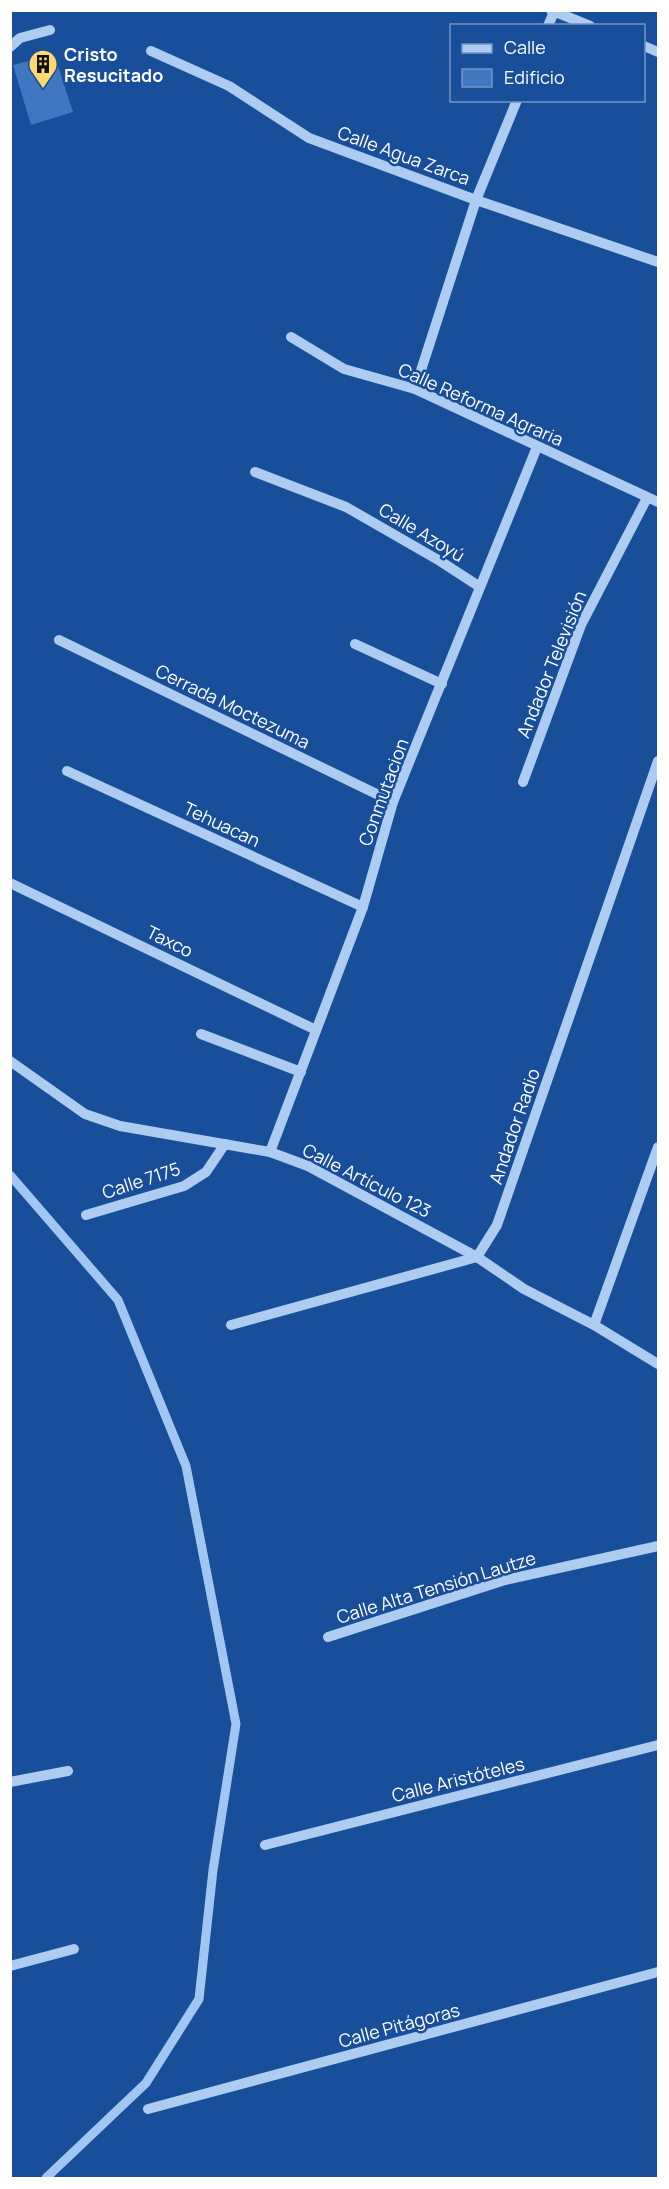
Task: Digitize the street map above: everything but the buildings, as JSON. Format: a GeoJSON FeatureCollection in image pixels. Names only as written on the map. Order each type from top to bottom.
{"type":"FeatureCollection","features":[{"type":"Feature","properties":{"kind":"street"},"geometry":{"type":"LineString","coordinates":[[552,11],[585,24]]}},
{"type":"Feature","properties":{"kind":"street"},"geometry":{"type":"LineString","coordinates":[[10,47],[20,38],[50,30]]}},
{"type":"Feature","properties":{"kind":"street","name":"Calle Agua Zarca"},"geometry":{"type":"LineString","coordinates":[[152,51],[229,86],[309,138],[476,200],[658,262]]}},
{"type":"Feature","properties":{"kind":"street"},"geometry":{"type":"LineString","coordinates":[[415,389],[476,200],[516,102]]}},
{"type":"Feature","properties":{"kind":"street","name":"Calle Reforma Agraria"},"geometry":{"type":"LineString","coordinates":[[291,337],[344,369],[415,389],[658,502]]}},
{"type":"Feature","properties":{"kind":"street","name":"Conmutacion"},"geometry":{"type":"LineString","coordinates":[[270,1152],[363,907],[393,802],[537,447]]}},
{"type":"Feature","properties":{"kind":"street","name":"Calle Azoyú"},"geometry":{"type":"LineString","coordinates":[[255,472],[346,507],[440,561],[480,587]]}},
{"type":"Feature","properties":{"kind":"street","name":"Andador Televisión"},"geometry":{"type":"LineString","coordinates":[[523,782],[581,625],[647,498]]}},
{"type":"Feature","properties":{"kind":"street","name":"Cerrada Moctezuma"},"geometry":{"type":"LineString","coordinates":[[59,640],[393,802]]}},
{"type":"Feature","properties":{"kind":"street"},"geometry":{"type":"LineString","coordinates":[[355,644],[442,684]]}},
{"type":"Feature","properties":{"kind":"street","name":"Andador Radio"},"geometry":{"type":"LineString","coordinates":[[477,1257],[497,1225],[658,761]]}},
{"type":"Feature","properties":{"kind":"street","name":"Tehuacan"},"geometry":{"type":"LineString","coordinates":[[67,771],[363,907]]}},
{"type":"Feature","properties":{"kind":"street","name":"Taxco"},"geometry":{"type":"LineString","coordinates":[[10,883],[316,1030]]}},
{"type":"Feature","properties":{"kind":"street"},"geometry":{"type":"LineString","coordinates":[[201,1034],[301,1072]]}},
{"type":"Feature","properties":{"kind":"street","name":"Calle Artículo 123"},"geometry":{"type":"LineString","coordinates":[[10,1061],[84,1114],[120,1126],[270,1152],[308,1166],[477,1257],[524,1289],[594,1325],[658,1364]]}},
{"type":"Feature","properties":{"kind":"street","name":"Calle 7175"},"geometry":{"type":"LineString","coordinates":[[86,1215],[184,1186],[206,1172],[225,1144]]}},
{"type":"Feature","properties":{"kind":"street"},"geometry":{"type":"LineString","coordinates":[[594,1325],[658,1147]]}},
{"type":"Feature","properties":{"kind":"street"},"geometry":{"type":"LineString","coordinates":[[231,1325],[477,1257]]}},
{"type":"Feature","properties":{"kind":"street","name":"Calle Alta Tensión Lautze"},"geometry":{"type":"LineString","coordinates":[[328,1637],[505,1580],[658,1546]]}},
{"type":"Feature","properties":{"kind":"street","name":"Calle Aristóteles"},"geometry":{"type":"LineString","coordinates":[[265,1845],[658,1745]]}},
{"type":"Feature","properties":{"kind":"street"},"geometry":{"type":"LineString","coordinates":[[10,1782],[68,1771]]}},
{"type":"Feature","properties":{"kind":"street"},"geometry":{"type":"LineString","coordinates":[[10,1966],[74,1949]]}},
{"type":"Feature","properties":{"kind":"street","name":"Calle Pitágoras"},"geometry":{"type":"LineString","coordinates":[[148,2109],[658,1972]]}},
{"type":"Feature","properties":{"kind":"waterway"},"geometry":{"type":"LineString","coordinates":[[10,1175],[118,1300],[186,1466],[236,1724],[213,1870],[199,1999],[146,2083],[46,2178]]}},
{"type":"Feature","properties":{"kind":"place","name":"Cristo Resucitado"},"geometry":{"type":"Point","coordinates":[43,90]}}]}
